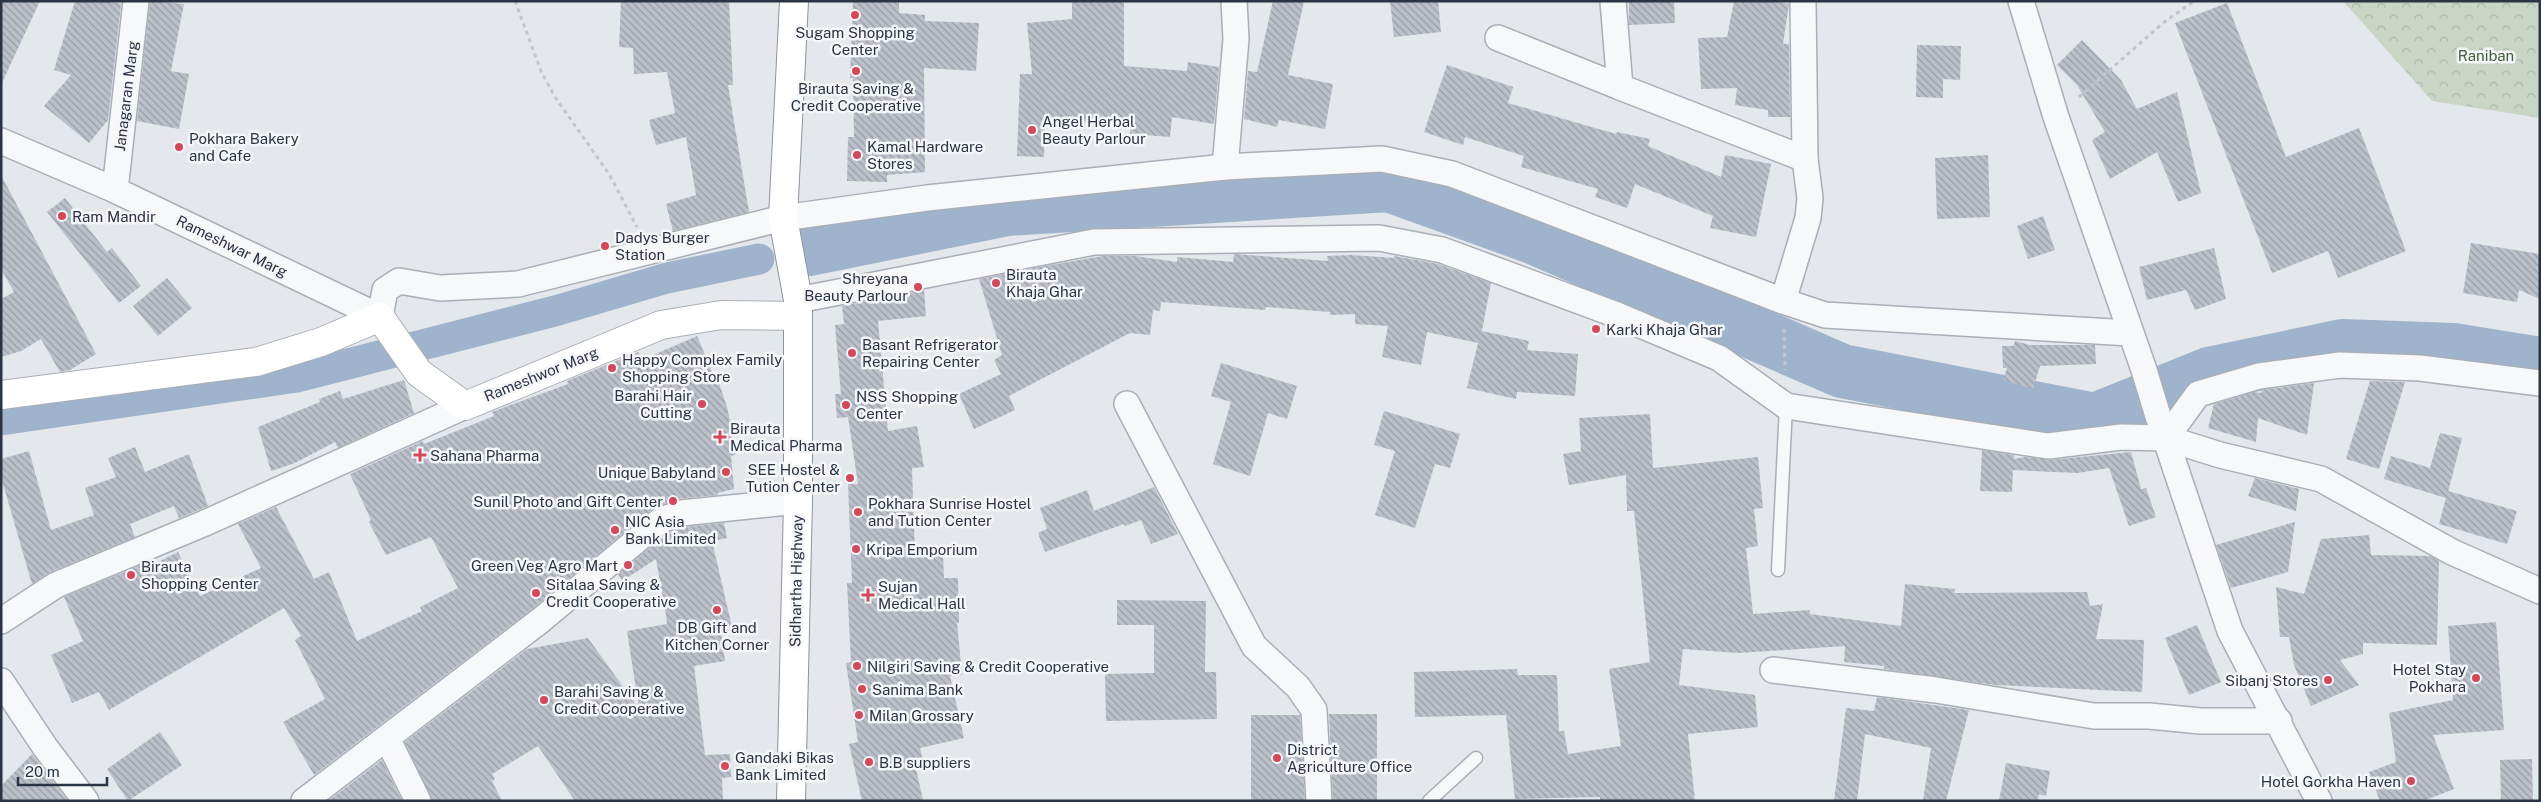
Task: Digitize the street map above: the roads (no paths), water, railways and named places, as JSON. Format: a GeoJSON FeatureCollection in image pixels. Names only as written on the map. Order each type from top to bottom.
{"type":"FeatureCollection","features":[{"type":"Feature","properties":{"kind":"main road","name":"Sidhartha Highway"},"geometry":{"type":"LineString","coordinates":[[791,799],[798,501],[797,302],[783,218],[794,1]]}},
{"type":"Feature","properties":{"kind":"main road","name":"Rameshwor Marg"},"geometry":{"type":"LineString","coordinates":[[380,318],[419,373],[464,406],[662,325],[797,302]]}},
{"type":"Feature","properties":{"kind":"main road"},"geometry":{"type":"LineString","coordinates":[[1,395],[256,362],[321,342],[380,318]]}},
{"type":"Feature","properties":{"kind":"street","name":"Janagaran Marg"},"geometry":{"type":"LineString","coordinates":[[115,190],[136,1]]}},
{"type":"Feature","properties":{"kind":"street"},"geometry":{"type":"LineString","coordinates":[[1225,167],[1236,39],[1234,1]]}},
{"type":"Feature","properties":{"kind":"street"},"geometry":{"type":"LineString","coordinates":[[1613,1],[1620,87]]}},
{"type":"Feature","properties":{"kind":"street"},"geometry":{"type":"LineString","coordinates":[[1783,301],[1808,218],[1810,198],[1805,159],[1803,1]]}},
{"type":"Feature","properties":{"kind":"street"},"geometry":{"type":"LineString","coordinates":[[2021,1],[2056,118],[2144,370],[2230,631],[2279,721],[2319,801]]}},
{"type":"Feature","properties":{"kind":"street"},"geometry":{"type":"LineString","coordinates":[[1498,38],[1805,159]]}},
{"type":"Feature","properties":{"kind":"street","name":"Rameshwar Marg"},"geometry":{"type":"LineString","coordinates":[[1,141],[115,190],[380,318]]}},
{"type":"Feature","properties":{"kind":"street"},"geometry":{"type":"LineString","coordinates":[[380,318],[386,290],[399,281],[440,288],[518,284],[783,218],[927,198],[1225,167],[1382,159],[1452,174],[1783,301],[1825,315],[2130,333]]}},
{"type":"Feature","properties":{"kind":"street"},"geometry":{"type":"LineString","coordinates":[[797,302],[1094,242],[1379,238],[1442,250],[1617,315],[1719,358],[1786,406],[2048,446],[2120,437],[2162,427],[2198,394],[2258,376],[2340,365],[2420,368],[2540,383]]}},
{"type":"Feature","properties":{"kind":"street"},"geometry":{"type":"LineString","coordinates":[[1127,404],[1254,646],[1298,687],[1314,710],[1319,801]]}},
{"type":"Feature","properties":{"kind":"street"},"geometry":{"type":"LineString","coordinates":[[1,621],[56,586],[204,523],[464,406]]}},
{"type":"Feature","properties":{"kind":"street"},"geometry":{"type":"LineString","coordinates":[[2162,427],[2220,455],[2321,478],[2452,552],[2540,591]]}},
{"type":"Feature","properties":{"kind":"street"},"geometry":{"type":"LineString","coordinates":[[304,801],[541,620],[661,520],[681,513],[798,501]]}},
{"type":"Feature","properties":{"kind":"street"},"geometry":{"type":"LineString","coordinates":[[1773,670],[1936,690],[2094,716],[2149,716],[2201,721],[2279,721]]}},
{"type":"Feature","properties":{"kind":"street"},"geometry":{"type":"LineString","coordinates":[[1,681],[45,747],[86,801]]}},
{"type":"Feature","properties":{"kind":"street"},"geometry":{"type":"LineString","coordinates":[[387,738],[418,801]]}},
{"type":"Feature","properties":{"kind":"lane"},"geometry":{"type":"LineString","coordinates":[[1778,570],[1786,406]]}},
{"type":"Feature","properties":{"kind":"lane"},"geometry":{"type":"LineString","coordinates":[[1429,801],[1476,758]]}},
{"type":"Feature","properties":{"kind":"waterway"},"geometry":{"type":"LineString","coordinates":[[809,249],[1007,209],[1389,185],[1533,237],[1842,371],[2095,420],[2209,374],[2343,346],[2453,350],[2540,364]]}},
{"type":"Feature","properties":{"kind":"waterway"},"geometry":{"type":"LineString","coordinates":[[1,420],[297,377],[555,311],[667,278],[759,259]]}},
{"type":"Feature","properties":{"kind":"place","name":"Sugam Shopping Center"},"geometry":{"type":"Point","coordinates":[855,15]}},
{"type":"Feature","properties":{"kind":"place","name":"Birauta Saving & Credit Cooperative"},"geometry":{"type":"Point","coordinates":[856,71]}},
{"type":"Feature","properties":{"kind":"place","name":"Angel Herbal Beauty Parlour"},"geometry":{"type":"Point","coordinates":[1032,130]}},
{"type":"Feature","properties":{"kind":"place","name":"Pokhara Bakery and Cafe"},"geometry":{"type":"Point","coordinates":[179,147]}},
{"type":"Feature","properties":{"kind":"place","name":"Kamal Hardware Stores"},"geometry":{"type":"Point","coordinates":[857,155]}},
{"type":"Feature","properties":{"kind":"place","name":"Ram Mandir"},"geometry":{"type":"Point","coordinates":[62,216]}},
{"type":"Feature","properties":{"kind":"place","name":"Dadys Burger Station"},"geometry":{"type":"Point","coordinates":[605,246]}},
{"type":"Feature","properties":{"kind":"place","name":"Birauta Khaja Ghar"},"geometry":{"type":"Point","coordinates":[996,283]}},
{"type":"Feature","properties":{"kind":"place","name":"Shreyana Beauty Parlour"},"geometry":{"type":"Point","coordinates":[918,287]}},
{"type":"Feature","properties":{"kind":"place","name":"Karki Khaja Ghar"},"geometry":{"type":"Point","coordinates":[1596,329]}},
{"type":"Feature","properties":{"kind":"place","name":"Basant Refrigerator Repairing Center"},"geometry":{"type":"Point","coordinates":[852,353]}},
{"type":"Feature","properties":{"kind":"place","name":"Happy Complex Family Shopping Store"},"geometry":{"type":"Point","coordinates":[612,368]}},
{"type":"Feature","properties":{"kind":"place","name":"Barahi Hair Cutting"},"geometry":{"type":"Point","coordinates":[702,404]}},
{"type":"Feature","properties":{"kind":"place","name":"NSS Shopping Center"},"geometry":{"type":"Point","coordinates":[846,405]}},
{"type":"Feature","properties":{"kind":"place","name":"Birauta Medical Pharma"},"geometry":{"type":"Point","coordinates":[720,437]}},
{"type":"Feature","properties":{"kind":"place","name":"Sahana Pharma"},"geometry":{"type":"Point","coordinates":[420,455]}},
{"type":"Feature","properties":{"kind":"place","name":"Unique Babyland"},"geometry":{"type":"Point","coordinates":[726,472]}},
{"type":"Feature","properties":{"kind":"place","name":"SEE Hostel & Tution Center"},"geometry":{"type":"Point","coordinates":[850,478]}},
{"type":"Feature","properties":{"kind":"place","name":"Sunil Photo and Gift Center"},"geometry":{"type":"Point","coordinates":[673,501]}},
{"type":"Feature","properties":{"kind":"place","name":"Pokhara Sunrise Hostel and Tution Center"},"geometry":{"type":"Point","coordinates":[858,512]}},
{"type":"Feature","properties":{"kind":"place","name":"NIC Asia Bank Limited"},"geometry":{"type":"Point","coordinates":[615,530]}},
{"type":"Feature","properties":{"kind":"place","name":"Kripa Emporium"},"geometry":{"type":"Point","coordinates":[856,549]}},
{"type":"Feature","properties":{"kind":"place","name":"Green Veg Agro Mart"},"geometry":{"type":"Point","coordinates":[628,565]}},
{"type":"Feature","properties":{"kind":"place","name":"Birauta Shopping Center"},"geometry":{"type":"Point","coordinates":[131,575]}},
{"type":"Feature","properties":{"kind":"place","name":"Sitalaa Saving & Credit Cooperative"},"geometry":{"type":"Point","coordinates":[536,593]}},
{"type":"Feature","properties":{"kind":"place","name":"Sujan Medical Hall"},"geometry":{"type":"Point","coordinates":[868,595]}},
{"type":"Feature","properties":{"kind":"place","name":"DB Gift and Kitchen Corner"},"geometry":{"type":"Point","coordinates":[717,610]}},
{"type":"Feature","properties":{"kind":"place","name":"Nilgiri Saving & Credit Cooperative"},"geometry":{"type":"Point","coordinates":[857,666]}},
{"type":"Feature","properties":{"kind":"place","name":"Hotel Stay Pokhara"},"geometry":{"type":"Point","coordinates":[2476,678]}},
{"type":"Feature","properties":{"kind":"place","name":"Sibanj Stores"},"geometry":{"type":"Point","coordinates":[2328,680]}},
{"type":"Feature","properties":{"kind":"place","name":"Sanima Bank"},"geometry":{"type":"Point","coordinates":[862,689]}},
{"type":"Feature","properties":{"kind":"place","name":"Barahi Saving & Credit Cooperative"},"geometry":{"type":"Point","coordinates":[544,700]}},
{"type":"Feature","properties":{"kind":"place","name":"Milan Grossary"},"geometry":{"type":"Point","coordinates":[859,715]}},
{"type":"Feature","properties":{"kind":"place","name":"District Agriculture Office"},"geometry":{"type":"Point","coordinates":[1277,758]}},
{"type":"Feature","properties":{"kind":"place","name":"B.B suppliers"},"geometry":{"type":"Point","coordinates":[869,762]}},
{"type":"Feature","properties":{"kind":"place","name":"Gandaki Bikas Bank Limited"},"geometry":{"type":"Point","coordinates":[725,766]}},
{"type":"Feature","properties":{"kind":"place","name":"Hotel Gorkha Haven"},"geometry":{"type":"Point","coordinates":[2411,781]}},
{"type":"Feature","properties":{"kind":"park label","name":"Raniban"},"geometry":{"type":"Point","coordinates":[2486,55]}}]}
